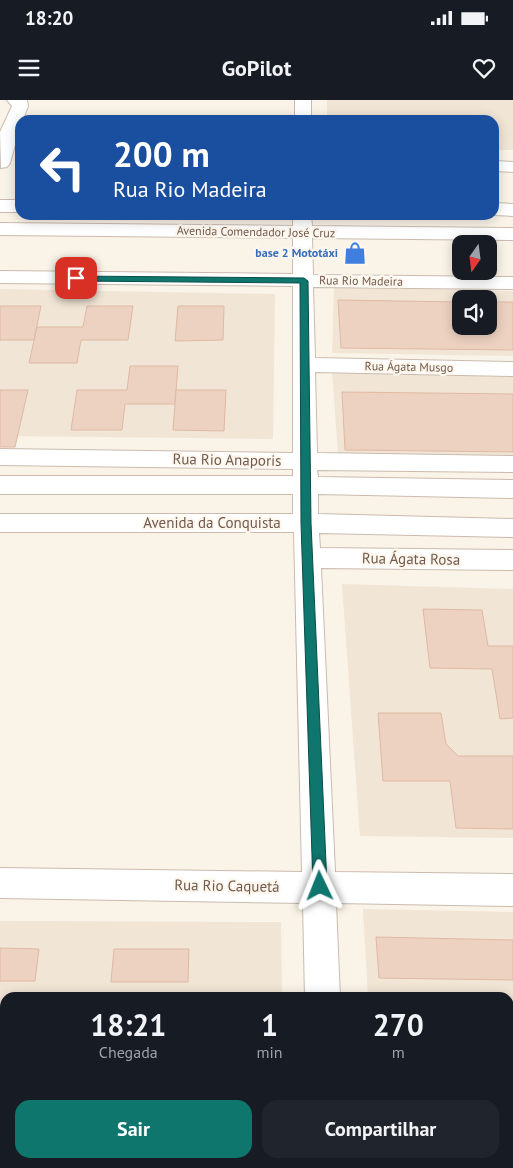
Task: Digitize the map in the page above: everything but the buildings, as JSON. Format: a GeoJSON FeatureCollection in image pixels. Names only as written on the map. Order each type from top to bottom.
{"type":"FeatureCollection","features":[{"type":"Feature","properties":{"kind":"street"},"geometry":{"type":"LineString","coordinates":[[15,100],[20,102],[15,115]]}},
{"type":"Feature","properties":{"kind":"street"},"geometry":{"type":"LineString","coordinates":[[303,100],[303,115]]}},
{"type":"Feature","properties":{"kind":"street"},"geometry":{"type":"LineString","coordinates":[[15,115],[3,137],[0,163],[15,163]]}},
{"type":"Feature","properties":{"kind":"street"},"geometry":{"type":"LineString","coordinates":[[499,166],[513,166]]}},
{"type":"Feature","properties":{"kind":"street"},"geometry":{"type":"LineString","coordinates":[[0,206],[15,206]]}},
{"type":"Feature","properties":{"kind":"street"},"geometry":{"type":"LineString","coordinates":[[499,210],[513,210]]}},
{"type":"Feature","properties":{"kind":"street"},"geometry":{"type":"LineString","coordinates":[[302,224],[306,523],[323,992]]}},
{"type":"Feature","properties":{"kind":"street","name":"Avenida Comendador José Cruz"},"geometry":{"type":"LineString","coordinates":[[0,229],[302,224],[513,234]]}},
{"type":"Feature","properties":{"kind":"street","name":"Rua Rio Madeira"},"geometry":{"type":"LineString","coordinates":[[0,277],[513,283]]}},
{"type":"Feature","properties":{"kind":"street","name":"Rua Ágata Musgo"},"geometry":{"type":"LineString","coordinates":[[305,365],[513,369]]}},
{"type":"Feature","properties":{"kind":"street","name":"Rua Rio Anaporis"},"geometry":{"type":"LineString","coordinates":[[0,458],[306,473],[513,464]]}},
{"type":"Feature","properties":{"kind":"street"},"geometry":{"type":"LineString","coordinates":[[0,485],[306,473],[513,489]]}},
{"type":"Feature","properties":{"kind":"street","name":"Avenida da Conquista"},"geometry":{"type":"LineString","coordinates":[[0,523],[306,523],[513,528]]}},
{"type":"Feature","properties":{"kind":"street","name":"Rua Ágata Rosa"},"geometry":{"type":"LineString","coordinates":[[308,558],[513,560]]}},
{"type":"Feature","properties":{"kind":"street","name":"Rua Rio Caquetá"},"geometry":{"type":"LineString","coordinates":[[0,884],[320,886],[513,890]]}},
{"type":"Feature","properties":{"kind":"shaded area"},"geometry":{"type":"Polygon","coordinates":[[[327,100],[513,100],[513,150],[499,150],[499,115],[327,115],[327,100]]]}},
{"type":"Feature","properties":{"kind":"shaded area"},"geometry":{"type":"Polygon","coordinates":[[[334,287],[468,290],[452,290],[452,335],[497,335],[497,291],[513,291],[513,356],[332,353],[334,287]]]}},
{"type":"Feature","properties":{"kind":"shaded area"},"geometry":{"type":"Polygon","coordinates":[[[0,289],[275,294],[273,439],[0,436],[0,289]]]}},
{"type":"Feature","properties":{"kind":"shaded area"},"geometry":{"type":"Polygon","coordinates":[[[332,372],[513,377],[513,457],[338,453],[332,372]]]}},
{"type":"Feature","properties":{"kind":"shaded area"},"geometry":{"type":"Polygon","coordinates":[[[342,584],[513,589],[513,838],[360,836],[342,584]]]}},
{"type":"Feature","properties":{"kind":"shaded area"},"geometry":{"type":"Polygon","coordinates":[[[363,909],[513,912],[513,992],[368,992],[363,909]]]}},
{"type":"Feature","properties":{"kind":"shaded area"},"geometry":{"type":"Polygon","coordinates":[[[0,921],[281,922],[282,992],[0,992],[0,921]]]}},
{"type":"Feature","properties":{"kind":"place","name":"base 2 Mototáxi"},"geometry":{"type":"Point","coordinates":[355,253]}},
{"type":"Feature","properties":{"kind":"route"},"geometry":{"type":"LineString","coordinates":[[76,278],[304,281],[306,523],[320,886]]}}]}
